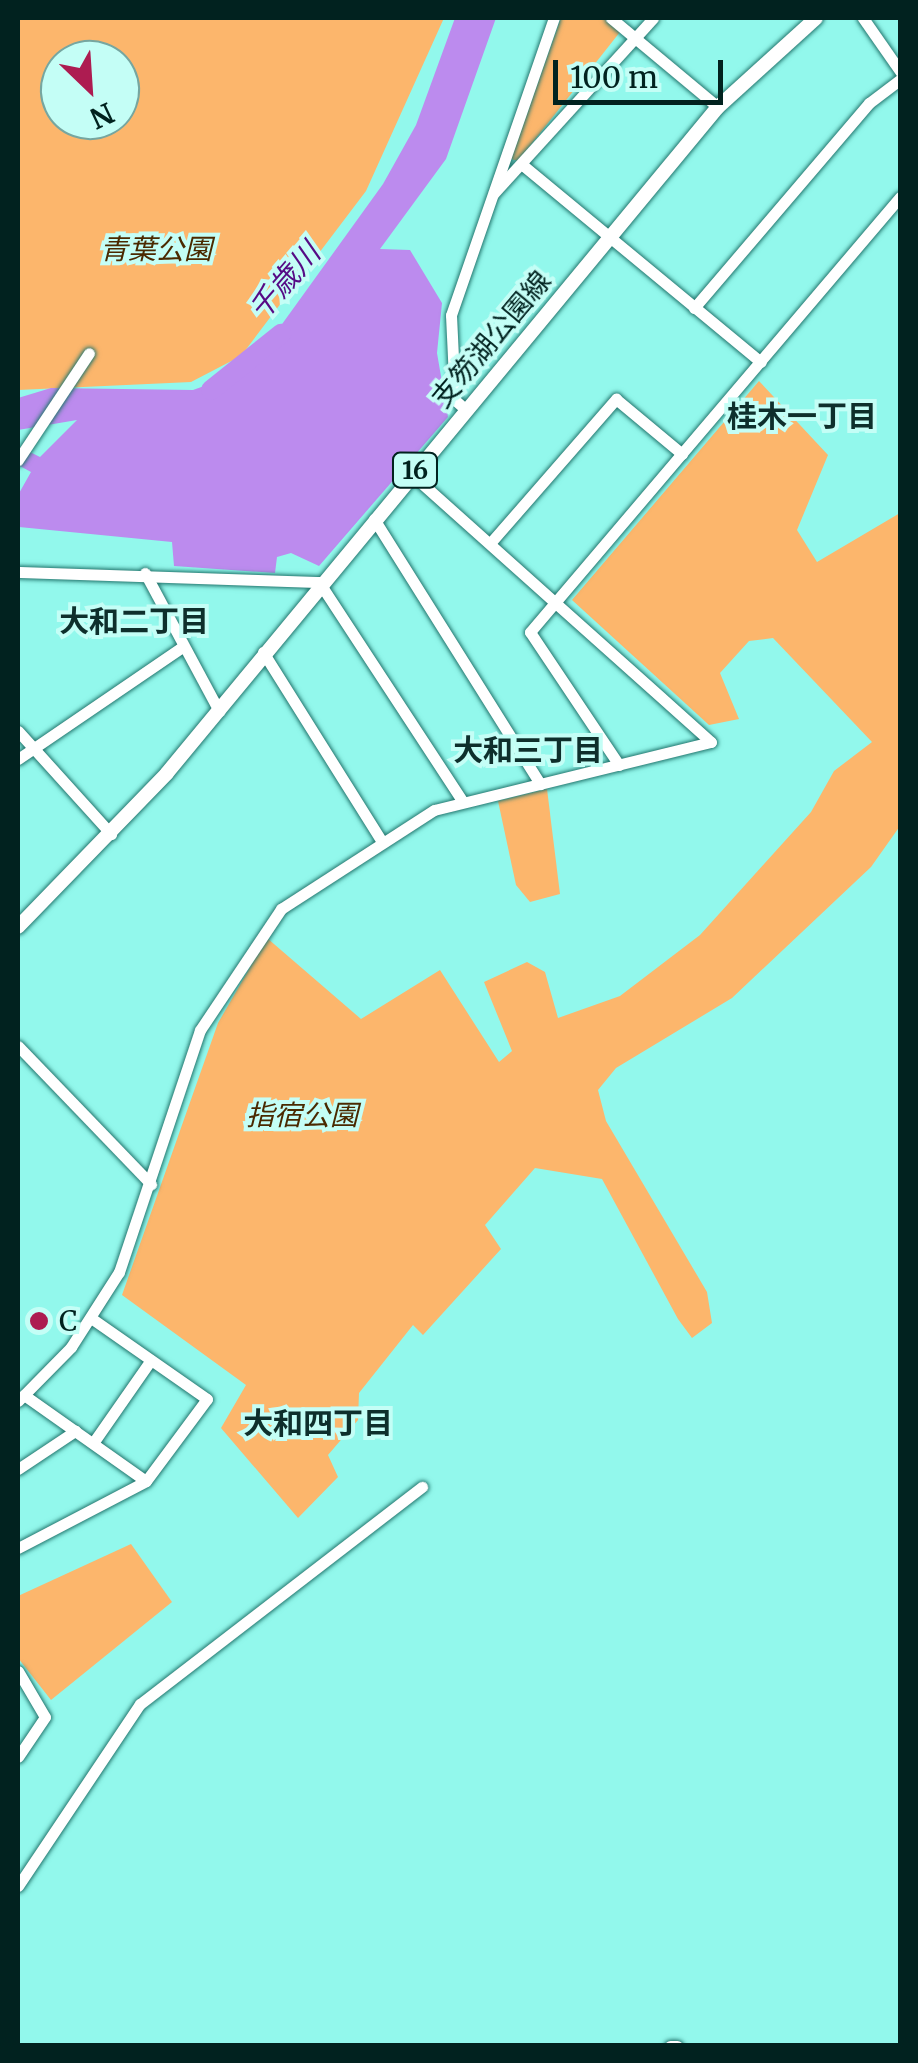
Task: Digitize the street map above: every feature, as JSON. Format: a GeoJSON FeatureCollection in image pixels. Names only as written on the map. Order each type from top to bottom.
{"type":"FeatureCollection","features":[{"type":"Feature","properties":{"kind":"main road","name":"支笏湖公園線"},"geometry":{"type":"LineString","coordinates":[[18,927],[110,834],[220,711],[320,582],[718,106],[816,18]]}},
{"type":"Feature","properties":{"kind":"street"},"geometry":{"type":"LineString","coordinates":[[466,409],[455,400],[451,316],[554,18]]}},
{"type":"Feature","properties":{"kind":"street"},"geometry":{"type":"LineString","coordinates":[[612,18],[718,106]]}},
{"type":"Feature","properties":{"kind":"street"},"geometry":{"type":"LineString","coordinates":[[491,196],[524,167],[630,34],[653,18]]}},
{"type":"Feature","properties":{"kind":"street"},"geometry":{"type":"LineString","coordinates":[[863,18],[900,70]]}},
{"type":"Feature","properties":{"kind":"street"},"geometry":{"type":"LineString","coordinates":[[694,308],[870,102],[900,80]]}},
{"type":"Feature","properties":{"kind":"street"},"geometry":{"type":"LineString","coordinates":[[524,167],[760,362]]}},
{"type":"Feature","properties":{"kind":"street"},"geometry":{"type":"LineString","coordinates":[[619,765],[530,632],[900,197]]}},
{"type":"Feature","properties":{"kind":"street"},"geometry":{"type":"LineString","coordinates":[[18,460],[88,353]]}},
{"type":"Feature","properties":{"kind":"street"},"geometry":{"type":"LineString","coordinates":[[492,541],[616,400],[682,454]]}},
{"type":"Feature","properties":{"kind":"street"},"geometry":{"type":"LineString","coordinates":[[146,1480],[21,1398],[91,1318],[151,1184],[200,1030],[242,956],[281,910],[381,840],[462,802],[711,742],[560,600],[412,475]]}},
{"type":"Feature","properties":{"kind":"street"},"geometry":{"type":"LineString","coordinates":[[374,519],[540,784]]}},
{"type":"Feature","properties":{"kind":"street"},"geometry":{"type":"LineString","coordinates":[[18,572],[145,573],[320,582],[462,802]]}},
{"type":"Feature","properties":{"kind":"street"},"geometry":{"type":"LineString","coordinates":[[145,573],[220,711]]}},
{"type":"Feature","properties":{"kind":"street"},"geometry":{"type":"LineString","coordinates":[[18,760],[182,647]]}},
{"type":"Feature","properties":{"kind":"street"},"geometry":{"type":"LineString","coordinates":[[263,652],[381,840]]}},
{"type":"Feature","properties":{"kind":"street"},"geometry":{"type":"LineString","coordinates":[[18,730],[110,834]]}},
{"type":"Feature","properties":{"kind":"street"},"geometry":{"type":"LineString","coordinates":[[18,1046],[151,1184]]}},
{"type":"Feature","properties":{"kind":"street"},"geometry":{"type":"LineString","coordinates":[[18,1548],[146,1480],[206,1399],[91,1318]]}},
{"type":"Feature","properties":{"kind":"street"},"geometry":{"type":"LineString","coordinates":[[93,1443],[151,1360]]}},
{"type":"Feature","properties":{"kind":"street"},"geometry":{"type":"LineString","coordinates":[[18,1469],[76,1431]]}},
{"type":"Feature","properties":{"kind":"street"},"geometry":{"type":"LineString","coordinates":[[18,1886],[140,1704],[422,1487]]}},
{"type":"Feature","properties":{"kind":"street"},"geometry":{"type":"LineString","coordinates":[[18,1671],[45,1716],[18,1756]]}},
{"type":"Feature","properties":{"kind":"green space","name":"青葉公園"},"geometry":{"type":"Polygon","coordinates":[[[18,18],[444,18],[366,191],[241,356],[191,382],[18,390],[18,18]]]}},
{"type":"Feature","properties":{"kind":"green space"},"geometry":{"type":"Polygon","coordinates":[[[561,18],[603,18],[620,32],[518,161],[511,159],[561,18]]]}},
{"type":"Feature","properties":{"kind":"green space","name":"指宿公園"},"geometry":{"type":"Polygon","coordinates":[[[759,381],[828,455],[797,530],[817,562],[900,513],[900,826],[871,867],[732,998],[616,1068],[598,1090],[606,1121],[707,1292],[712,1323],[692,1338],[602,1179],[535,1168],[485,1225],[501,1249],[423,1335],[413,1325],[359,1393],[358,1420],[328,1455],[338,1477],[298,1518],[221,1428],[246,1385],[122,1295],[218,1023],[267,938],[361,1019],[440,970],[499,1062],[512,1051],[484,982],[527,962],[545,972],[558,1018],[620,996],[700,935],[811,812],[834,771],[872,742],[773,638],[749,641],[720,673],[739,719],[709,725],[572,600],[759,381]]]}},
{"type":"Feature","properties":{"kind":"green space"},"geometry":{"type":"Polygon","coordinates":[[[547,789],[560,894],[530,902],[516,885],[498,801],[547,789]]]}},
{"type":"Feature","properties":{"kind":"green space"},"geometry":{"type":"Polygon","coordinates":[[[131,1544],[172,1602],[51,1700],[18,1658],[18,1596],[131,1544]]]}},
{"type":"Feature","properties":{"kind":"shaded area"},"geometry":{"type":"Polygon","coordinates":[[[455,18],[496,18],[446,159],[380,249],[410,250],[442,303],[437,353],[448,417],[319,566],[291,553],[277,557],[275,573],[174,566],[172,542],[19,527],[18,495],[31,472],[18,465],[18,446],[40,457],[77,420],[18,430],[18,398],[51,388],[193,390],[249,370],[383,184],[416,125],[455,18]]]}},
{"type":"Feature","properties":{"kind":"waterway","name":"千歳川"},"geometry":{"type":"LineString","coordinates":[[211,390],[281,334]]}},
{"type":"Feature","properties":{"kind":"place","name":"C"},"geometry":{"type":"Point","coordinates":[39,1321]}},
{"type":"Feature","properties":{"kind":"district","name":"桂木一丁目"},"geometry":{"type":"Point","coordinates":[802,416]}},
{"type":"Feature","properties":{"kind":"district","name":"大和二丁目"},"geometry":{"type":"Point","coordinates":[134,621]}},
{"type":"Feature","properties":{"kind":"district","name":"大和三丁目"},"geometry":{"type":"Point","coordinates":[528,750]}},
{"type":"Feature","properties":{"kind":"district","name":"大和四丁目"},"geometry":{"type":"Point","coordinates":[318,1423]}}]}
